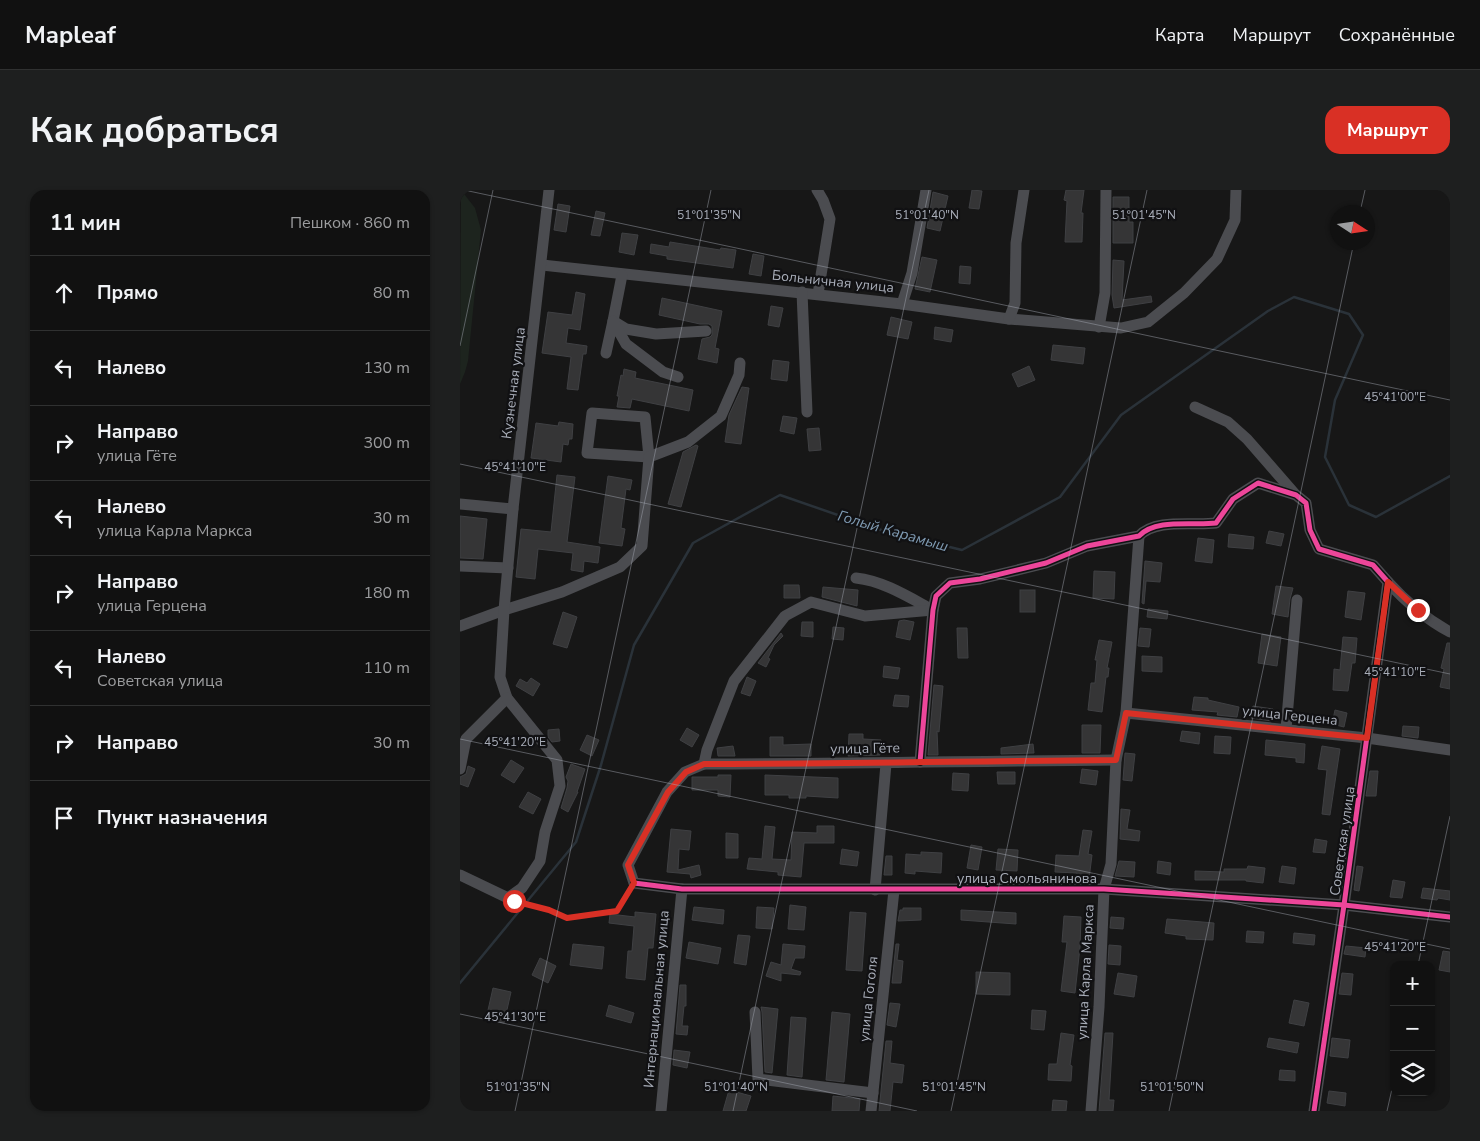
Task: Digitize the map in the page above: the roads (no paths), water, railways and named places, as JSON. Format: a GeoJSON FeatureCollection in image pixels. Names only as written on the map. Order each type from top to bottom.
{"type":"FeatureCollection","features":[{"type":"Feature","properties":{"kind":"street","name":"Кузнечная улица"},"geometry":{"type":"LineString","coordinates":[[507,698],[500,678],[504,610],[513,509],[542,266],[549,190]]}},
{"type":"Feature","properties":{"kind":"street"},"geometry":{"type":"LineString","coordinates":[[817,190],[830,219],[818,294]]}},
{"type":"Feature","properties":{"kind":"street"},"geometry":{"type":"LineString","coordinates":[[902,304],[912,273],[926,190]]}},
{"type":"Feature","properties":{"kind":"street"},"geometry":{"type":"LineString","coordinates":[[1009,319],[1015,303],[1016,242],[1024,190]]}},
{"type":"Feature","properties":{"kind":"street"},"geometry":{"type":"LineString","coordinates":[[1099,327],[1105,293],[1106,190]]}},
{"type":"Feature","properties":{"kind":"street","name":"Больничная улица"},"geometry":{"type":"LineString","coordinates":[[542,266],[802,292],[1009,319],[1121,328],[1148,322],[1184,293],[1217,259],[1235,220],[1236,190]]}},
{"type":"Feature","properties":{"kind":"street"},"geometry":{"type":"LineString","coordinates":[[606,353],[622,275]]}},
{"type":"Feature","properties":{"kind":"street"},"geometry":{"type":"LineString","coordinates":[[802,292],[807,412]]}},
{"type":"Feature","properties":{"kind":"street"},"geometry":{"type":"LineString","coordinates":[[613,321],[626,329],[656,334],[706,331]]}},
{"type":"Feature","properties":{"kind":"street"},"geometry":{"type":"LineString","coordinates":[[613,321],[626,344],[663,372],[678,377]]}},
{"type":"Feature","properties":{"kind":"street"},"geometry":{"type":"LineString","coordinates":[[460,626],[562,592],[620,566],[642,546],[649,457],[645,417],[592,413],[588,453],[649,457],[688,442],[721,416],[739,375],[740,362]]}},
{"type":"Feature","properties":{"kind":"street"},"geometry":{"type":"LineString","coordinates":[[1195,407],[1228,422],[1247,439],[1296,495],[1306,503],[1310,530],[1318,549],[1373,565],[1418,610],[1434,623],[1450,632]]}},
{"type":"Feature","properties":{"kind":"street"},"geometry":{"type":"LineString","coordinates":[[920,762],[933,610],[936,596],[950,583],[980,580],[1046,563],[1087,546],[1140,536],[1145,530],[1167,524],[1201,525],[1216,523],[1233,499],[1258,483],[1296,495]]}},
{"type":"Feature","properties":{"kind":"street"},"geometry":{"type":"LineString","coordinates":[[460,504],[513,509]]}},
{"type":"Feature","properties":{"kind":"street","name":"улица Карла Маркса"},"geometry":{"type":"LineString","coordinates":[[1091,1111],[1099,1007],[1104,889],[1111,864],[1116,760],[1126,713],[1140,536]]}},
{"type":"Feature","properties":{"kind":"street"},"geometry":{"type":"LineString","coordinates":[[460,566],[508,568]]}},
{"type":"Feature","properties":{"kind":"street"},"geometry":{"type":"LineString","coordinates":[[856,578],[868,579],[891,588],[933,610]]}},
{"type":"Feature","properties":{"kind":"street","name":"Советская улица"},"geometry":{"type":"LineString","coordinates":[[1314,1111],[1388,582]]}},
{"type":"Feature","properties":{"kind":"street"},"geometry":{"type":"LineString","coordinates":[[1286,729],[1297,600]]}},
{"type":"Feature","properties":{"kind":"street"},"geometry":{"type":"LineString","coordinates":[[704,764],[707,750],[734,681],[785,616],[811,602],[865,616],[933,610]]}},
{"type":"Feature","properties":{"kind":"street"},"geometry":{"type":"LineString","coordinates":[[460,768],[466,739],[507,698],[557,760],[560,786],[545,832],[540,861],[522,888],[508,898],[460,875]]}},
{"type":"Feature","properties":{"kind":"street","name":"улица Герцена"},"geometry":{"type":"LineString","coordinates":[[1126,713],[1367,738],[1450,750]]}},
{"type":"Feature","properties":{"kind":"street","name":"улица Гёте"},"geometry":{"type":"LineString","coordinates":[[704,764],[886,764],[1116,760]]}},
{"type":"Feature","properties":{"kind":"street","name":"улица Смольянинова"},"geometry":{"type":"LineString","coordinates":[[704,764],[686,772],[668,792],[628,865],[634,883],[682,889],[1104,889],[1344,904],[1450,917]]}},
{"type":"Feature","properties":{"kind":"street"},"geometry":{"type":"LineString","coordinates":[[875,890],[886,764]]}},
{"type":"Feature","properties":{"kind":"street","name":"Интернациональная улица"},"geometry":{"type":"LineString","coordinates":[[661,1111],[682,889]]}},
{"type":"Feature","properties":{"kind":"street","name":"улица Гоголя"},"geometry":{"type":"LineString","coordinates":[[871,1111],[894,890]]}},
{"type":"Feature","properties":{"kind":"street"},"geometry":{"type":"LineString","coordinates":[[755,1012],[758,1079],[873,1093]]}},
{"type":"Feature","properties":{"kind":"waterway","name":"Голый Карамыш"},"geometry":{"type":"LineString","coordinates":[[460,983],[576,842],[601,765],[634,645],[693,543],[780,495],[884,531],[962,550],[1060,497],[1121,415],[1268,311],[1294,297],[1349,314],[1363,335],[1335,400],[1325,457],[1349,505],[1376,517],[1450,476]]}}]}
